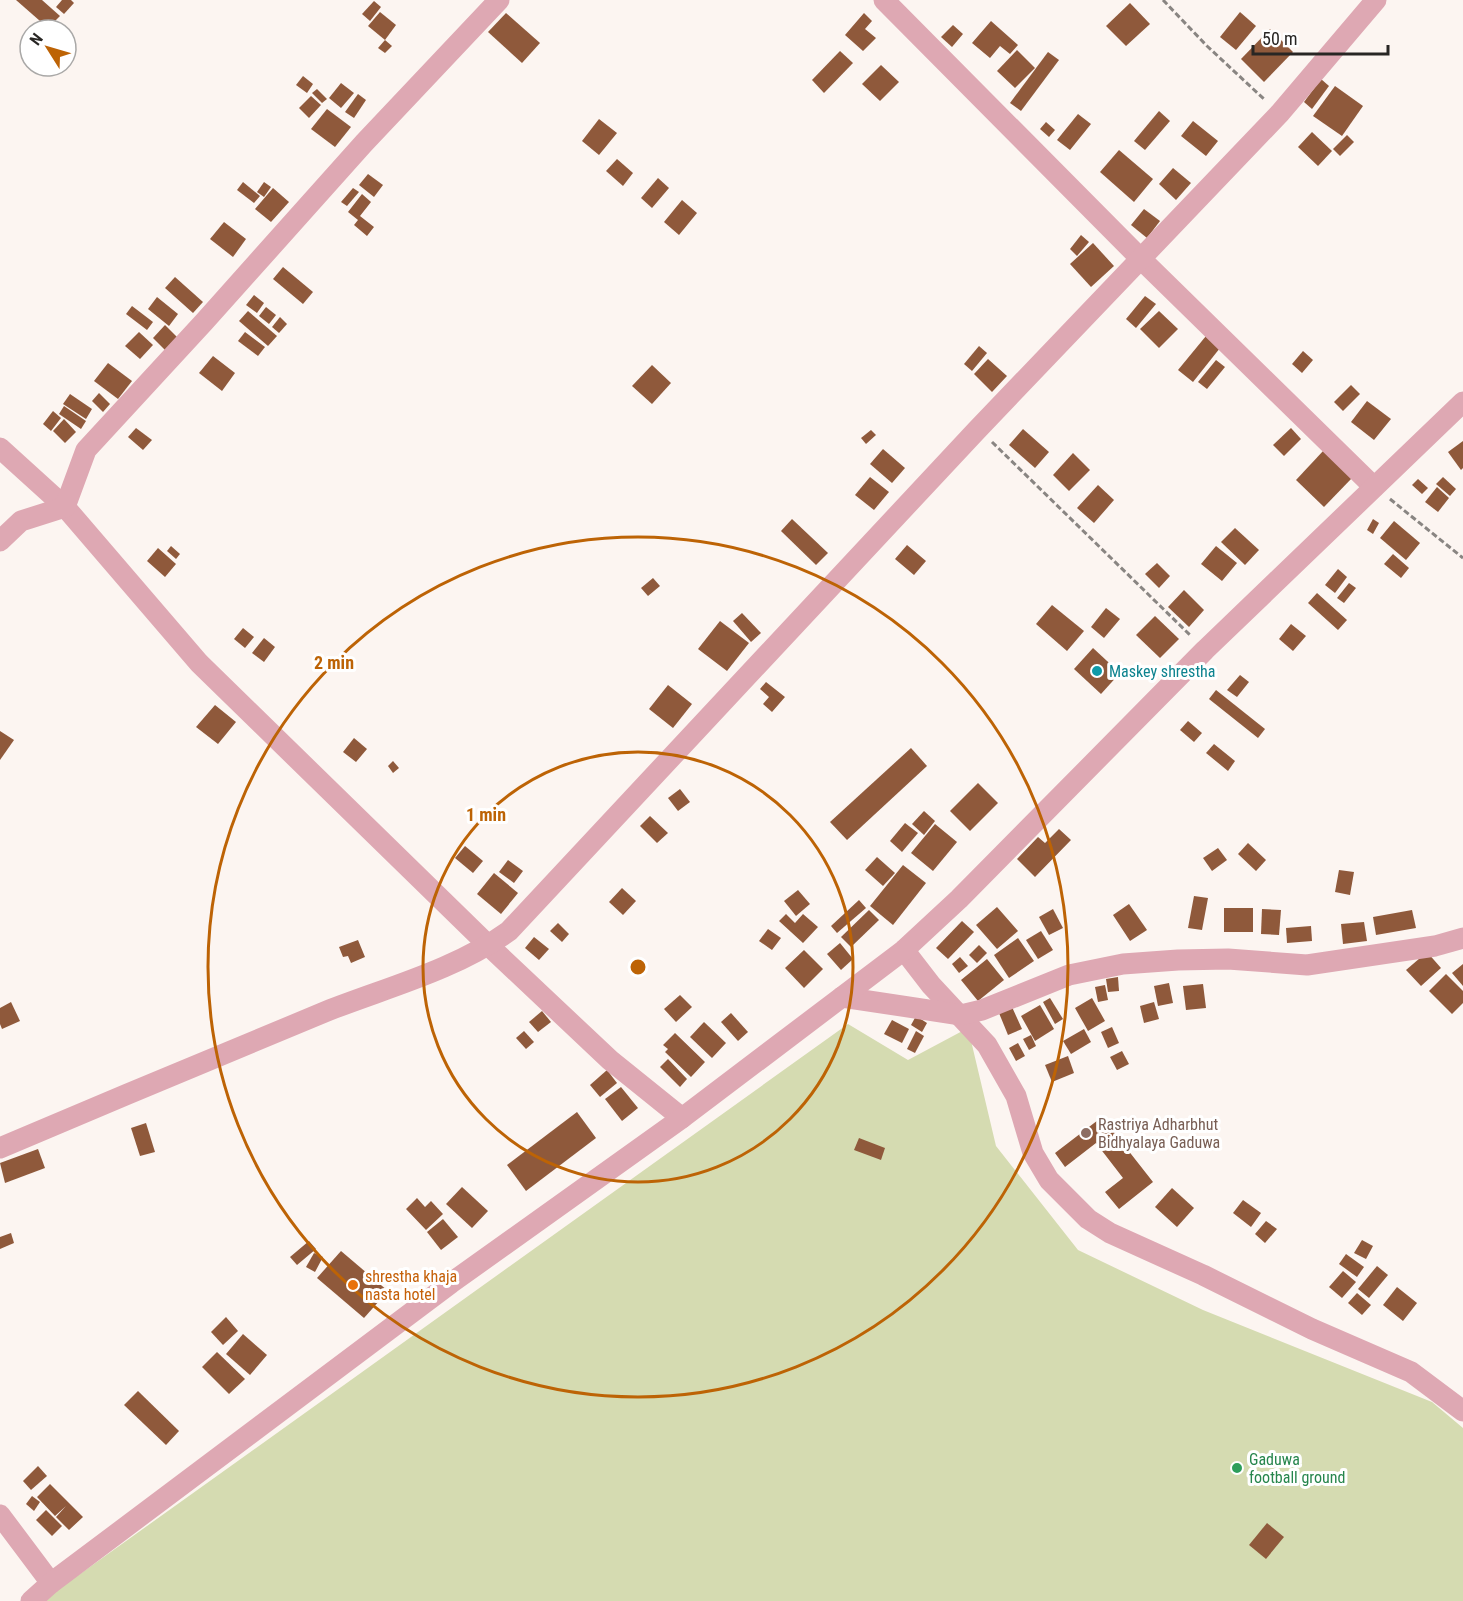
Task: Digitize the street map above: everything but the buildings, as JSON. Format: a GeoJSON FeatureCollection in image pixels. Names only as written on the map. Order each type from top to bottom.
{"type":"FeatureCollection","features":[{"type":"Feature","properties":{"kind":"street"},"geometry":{"type":"LineString","coordinates":[[65,507],[86,450],[364,143],[499,0]]}},
{"type":"Feature","properties":{"kind":"street"},"geometry":{"type":"LineString","coordinates":[[884,0],[1141,259],[1374,487]]}},
{"type":"Feature","properties":{"kind":"street"},"geometry":{"type":"LineString","coordinates":[[0,1148],[235,1048],[451,964],[489,946],[509,931],[976,431],[1280,113],[1376,0]]}},
{"type":"Feature","properties":{"kind":"street"},"geometry":{"type":"LineString","coordinates":[[31,1601],[51,1582],[451,1283],[682,1118],[904,950],[959,899],[1205,650],[1463,402]]}},
{"type":"Feature","properties":{"kind":"street"},"geometry":{"type":"LineString","coordinates":[[0,448],[65,507],[199,663],[489,946],[610,1060],[682,1118]]}},
{"type":"Feature","properties":{"kind":"street"},"geometry":{"type":"LineString","coordinates":[[0,541],[21,521],[65,507]]}},
{"type":"Feature","properties":{"kind":"street"},"geometry":{"type":"LineString","coordinates":[[842,997],[961,1015],[982,1010],[1069,975],[1123,964],[1228,959],[1307,965],[1436,946],[1463,938]]}},
{"type":"Feature","properties":{"kind":"street"},"geometry":{"type":"LineString","coordinates":[[904,950],[931,985],[987,1045],[1016,1096],[1034,1153],[1049,1180],[1088,1219],[1110,1233],[1203,1275],[1312,1329],[1411,1372],[1463,1411]]}},
{"type":"Feature","properties":{"kind":"street"},"geometry":{"type":"LineString","coordinates":[[0,1515],[51,1582]]}},
{"type":"Feature","properties":{"kind":"path"},"geometry":{"type":"LineString","coordinates":[[1163,0],[1208,46],[1280,113]]}},
{"type":"Feature","properties":{"kind":"path"},"geometry":{"type":"LineString","coordinates":[[976,431],[989,440],[1205,650]]}},
{"type":"Feature","properties":{"kind":"path"},"geometry":{"type":"LineString","coordinates":[[1374,487],[1463,558]]}},
{"type":"Feature","properties":{"kind":"green space"},"geometry":{"type":"Polygon","coordinates":[[[848,1024],[908,1060],[968,1028],[996,1146],[1078,1250],[1203,1310],[1432,1402],[1463,1428],[1463,1601],[31,1601],[80,1574],[848,1024]]]}},
{"type":"Feature","properties":{"kind":"place","name":"Maskey shrestha"},"geometry":{"type":"Point","coordinates":[1097,671]}},
{"type":"Feature","properties":{"kind":"place","name":"Rastriya Adharbhut Bidhyalaya Gaduwa"},"geometry":{"type":"Point","coordinates":[1086,1133]}},
{"type":"Feature","properties":{"kind":"place","name":"shrestha khaja nasta hotel"},"geometry":{"type":"Point","coordinates":[353,1285]}},
{"type":"Feature","properties":{"kind":"place","name":"Gaduwa football ground"},"geometry":{"type":"Point","coordinates":[1237,1468]}}]}
